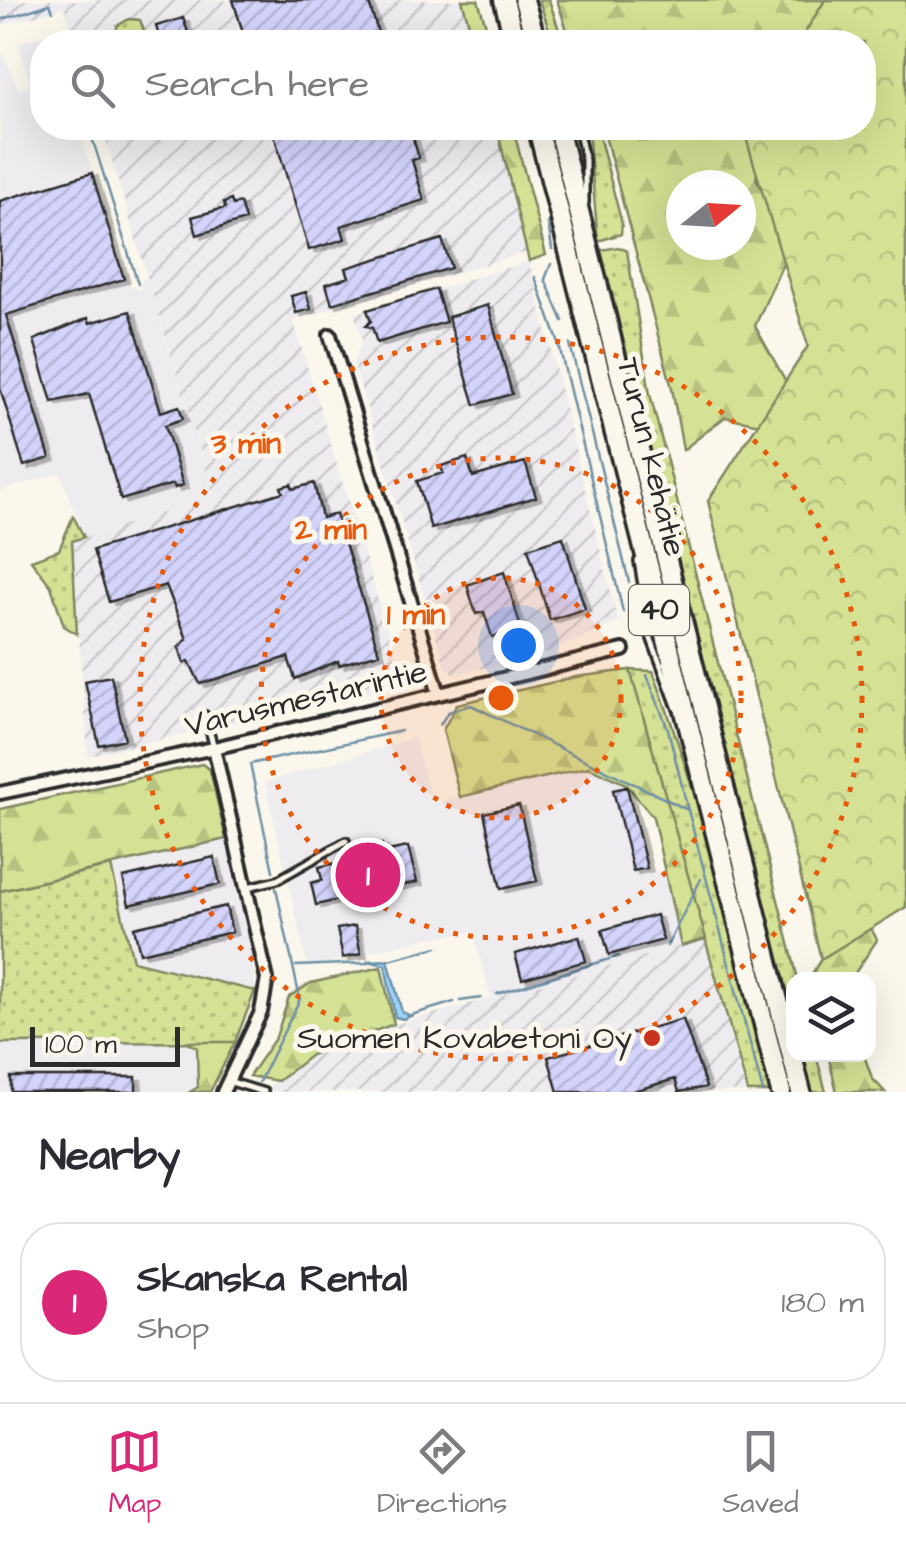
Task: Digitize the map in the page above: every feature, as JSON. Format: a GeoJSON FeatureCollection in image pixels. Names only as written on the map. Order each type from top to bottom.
{"type":"FeatureCollection","features":[{"type":"Feature","properties":{"kind":"highway"},"geometry":{"type":"LineString","coordinates":[[504,0],[512,30]]}},
{"type":"Feature","properties":{"kind":"highway","name":"Turun kehätie"},"geometry":{"type":"LineString","coordinates":[[541,140],[781,1092]]}},
{"type":"Feature","properties":{"kind":"highway","name":"Turun kehätie"},"geometry":{"type":"LineString","coordinates":[[561,140],[801,1092]]}},
{"type":"Feature","properties":{"kind":"street"},"geometry":{"type":"LineString","coordinates":[[330,335],[439,694]]}},
{"type":"Feature","properties":{"kind":"street","name":"Varusmestarintie"},"geometry":{"type":"LineString","coordinates":[[0,793],[214,748],[622,650]]}},
{"type":"Feature","properties":{"kind":"street"},"geometry":{"type":"LineString","coordinates":[[214,748],[268,979],[261,1012],[226,1087]]}},
{"type":"Feature","properties":{"kind":"lane"},"geometry":{"type":"LineString","coordinates":[[581,140],[585,160],[585,226]]}},
{"type":"Feature","properties":{"kind":"lane"},"geometry":{"type":"LineString","coordinates":[[206,715],[214,748]]}},
{"type":"Feature","properties":{"kind":"lane"},"geometry":{"type":"LineString","coordinates":[[248,887],[278,880],[346,842]]}},
{"type":"Feature","properties":{"kind":"lane"},"geometry":{"type":"LineString","coordinates":[[746,952],[765,946]]}},
{"type":"Feature","properties":{"kind":"lane"},"geometry":{"type":"LineString","coordinates":[[226,1087],[264,1092]]}},
{"type":"Feature","properties":{"kind":"shaded area"},"geometry":{"type":"Polygon","coordinates":[[[0,0],[462,0],[471,30],[72,30],[64,7],[0,26],[0,0]]]}},
{"type":"Feature","properties":{"kind":"shaded area"},"geometry":{"type":"Polygon","coordinates":[[[30,39],[30,82],[18,42],[30,39]]]}},
{"type":"Feature","properties":{"kind":"shaded area"},"geometry":{"type":"Polygon","coordinates":[[[0,48],[19,90],[30,85],[30,140],[82,140],[128,283],[139,291],[142,279],[147,278],[214,498],[84,537],[60,473],[0,491],[0,48]]]}},
{"type":"Feature","properties":{"kind":"shaded area"},"geometry":{"type":"Polygon","coordinates":[[[106,140],[500,140],[528,252],[293,320],[404,685],[88,756],[72,541],[214,497],[106,140]]]}},
{"type":"Feature","properties":{"kind":"shaded area"},"geometry":{"type":"Polygon","coordinates":[[[529,261],[618,622],[544,654],[456,674],[446,668],[353,362],[362,340],[354,314],[529,261]]]}},
{"type":"Feature","properties":{"kind":"shaded area"},"geometry":{"type":"Polygon","coordinates":[[[414,738],[432,803],[441,802],[443,808],[442,801],[589,767],[626,784],[648,873],[665,870],[681,946],[491,998],[473,932],[421,939],[308,968],[265,782],[414,738]]]}},
{"type":"Feature","properties":{"kind":"shaded area"},"geometry":{"type":"Polygon","coordinates":[[[226,839],[254,964],[255,991],[132,961],[111,866],[226,839]]]}},
{"type":"Feature","properties":{"kind":"shaded area"},"geometry":{"type":"Polygon","coordinates":[[[706,939],[748,1092],[268,1092],[287,1054],[706,939]]]}},
{"type":"Feature","properties":{"kind":"shaded area"},"geometry":{"type":"Polygon","coordinates":[[[235,1042],[210,1092],[0,1092],[0,1043],[235,1042]]]}},
{"type":"Feature","properties":{"kind":"green space"},"geometry":{"type":"Polygon","coordinates":[[[462,0],[478,0],[487,30],[471,30],[462,0]]]}},
{"type":"Feature","properties":{"kind":"green space"},"geometry":{"type":"Polygon","coordinates":[[[539,0],[549,0],[559,30],[549,30],[539,0]]]}},
{"type":"Feature","properties":{"kind":"green space"},"geometry":{"type":"Polygon","coordinates":[[[557,0],[838,0],[817,30],[567,30],[557,0]]]}},
{"type":"Feature","properties":{"kind":"green space"},"geometry":{"type":"Polygon","coordinates":[[[825,0],[906,0],[906,907],[821,959],[708,501],[808,346],[747,140],[876,140],[876,30],[806,30],[825,0]]]}},
{"type":"Feature","properties":{"kind":"green space"},"geometry":{"type":"Polygon","coordinates":[[[129,19],[140,20],[144,30],[117,30],[129,19]]]}},
{"type":"Feature","properties":{"kind":"green space"},"geometry":{"type":"Polygon","coordinates":[[[500,140],[516,140],[546,255],[529,261],[500,140]]]}},
{"type":"Feature","properties":{"kind":"green space"},"geometry":{"type":"Polygon","coordinates":[[[589,140],[600,140],[622,224],[621,234],[598,241],[589,140]]]}},
{"type":"Feature","properties":{"kind":"green space"},"geometry":{"type":"Polygon","coordinates":[[[606,140],[765,140],[756,178],[782,228],[785,259],[755,326],[790,389],[765,425],[725,417],[683,450],[672,388],[606,140]]]}},
{"type":"Feature","properties":{"kind":"green space"},"geometry":{"type":"Polygon","coordinates":[[[619,247],[627,251],[650,394],[796,972],[786,972],[786,997],[601,250],[619,247]]]}},
{"type":"Feature","properties":{"kind":"green space"},"geometry":{"type":"Polygon","coordinates":[[[73,516],[84,537],[72,541],[77,634],[64,626],[51,586],[31,560],[59,550],[73,516]]]}},
{"type":"Feature","properties":{"kind":"green space"},"geometry":{"type":"Polygon","coordinates":[[[630,670],[653,671],[671,722],[719,879],[770,1092],[748,1092],[630,670]]]}},
{"type":"Feature","properties":{"kind":"green space"},"geometry":{"type":"Polygon","coordinates":[[[630,670],[706,939],[681,946],[653,817],[626,784],[589,767],[460,797],[443,730],[457,704],[576,677],[630,670]]]}},
{"type":"Feature","properties":{"kind":"green space"},"geometry":{"type":"Polygon","coordinates":[[[202,764],[210,770],[226,839],[0,891],[0,809],[202,764]]]}},
{"type":"Feature","properties":{"kind":"green space"},"geometry":{"type":"Polygon","coordinates":[[[111,866],[133,961],[255,991],[235,1042],[0,1043],[0,891],[111,866]]]}},
{"type":"Feature","properties":{"kind":"green space"},"geometry":{"type":"Polygon","coordinates":[[[871,928],[877,940],[856,972],[813,972],[821,959],[871,928]]]}},
{"type":"Feature","properties":{"kind":"green space"},"geometry":{"type":"Polygon","coordinates":[[[381,967],[394,1024],[311,1055],[278,1081],[249,1076],[276,1037],[289,997],[311,983],[381,967]]]}},
{"type":"Feature","properties":{"kind":"green space"},"geometry":{"type":"Polygon","coordinates":[[[185,1042],[235,1042],[210,1092],[190,1092],[198,1087],[197,1047],[185,1042]]]}},
{"type":"Feature","properties":{"kind":"green space"},"geometry":{"type":"Polygon","coordinates":[[[803,1062],[818,1062],[826,1092],[812,1092],[803,1062]]]}},
{"type":"Feature","properties":{"kind":"green space"},"geometry":{"type":"Polygon","coordinates":[[[830,1062],[866,1062],[872,1078],[885,1092],[837,1092],[830,1062]]]}},
{"type":"Feature","properties":{"kind":"water"},"geometry":{"type":"Polygon","coordinates":[[[388,960],[402,1012],[411,1016],[403,1019],[395,1017],[385,965],[368,961],[388,960]]]}},
{"type":"Feature","properties":{"kind":"building"},"geometry":{"type":"Polygon","coordinates":[[[233,0],[368,0],[377,30],[242,30],[233,0]]]}},
{"type":"Feature","properties":{"kind":"building"},"geometry":{"type":"Polygon","coordinates":[[[183,18],[187,30],[157,30],[156,26],[183,18]]]}},
{"type":"Feature","properties":{"kind":"building"},"geometry":{"type":"Polygon","coordinates":[[[276,140],[414,140],[419,158],[412,160],[424,200],[341,226],[345,239],[309,250],[276,140]]]}},
{"type":"Feature","properties":{"kind":"building"},"geometry":{"type":"Polygon","coordinates":[[[92,173],[124,279],[6,315],[50,458],[24,466],[0,388],[0,201],[92,173]]]}},
{"type":"Feature","properties":{"kind":"building"},"geometry":{"type":"Polygon","coordinates":[[[231,200],[233,205],[240,203],[245,220],[197,235],[192,217],[225,208],[224,203],[231,200]]]}},
{"type":"Feature","properties":{"kind":"building"},"geometry":{"type":"Polygon","coordinates":[[[442,239],[451,268],[332,304],[326,284],[349,277],[346,268],[442,239]]]}},
{"type":"Feature","properties":{"kind":"building"},"geometry":{"type":"Polygon","coordinates":[[[436,289],[446,322],[377,343],[372,327],[366,326],[371,321],[367,310],[436,289]]]}},
{"type":"Feature","properties":{"kind":"building"},"geometry":{"type":"Polygon","coordinates":[[[306,292],[311,309],[296,313],[291,296],[306,292]]]}},
{"type":"Feature","properties":{"kind":"building"},"geometry":{"type":"Polygon","coordinates":[[[488,305],[512,394],[475,405],[448,317],[488,305]]]}},
{"type":"Feature","properties":{"kind":"building"},"geometry":{"type":"Polygon","coordinates":[[[130,311],[161,412],[179,406],[183,419],[165,425],[183,485],[175,488],[173,484],[121,500],[89,394],[52,402],[34,340],[88,318],[90,323],[130,311]]]}},
{"type":"Feature","properties":{"kind":"building"},"geometry":{"type":"Polygon","coordinates":[[[467,458],[473,477],[525,462],[536,497],[431,529],[417,481],[443,473],[441,466],[467,458]]]}},
{"type":"Feature","properties":{"kind":"building"},"geometry":{"type":"Polygon","coordinates":[[[314,483],[322,518],[336,514],[379,653],[339,665],[338,661],[295,679],[288,657],[200,684],[189,661],[184,663],[179,647],[187,639],[166,585],[109,602],[93,550],[283,492],[281,487],[291,484],[293,489],[314,483]]]}},
{"type":"Feature","properties":{"kind":"building"},"geometry":{"type":"Polygon","coordinates":[[[563,537],[585,609],[550,620],[528,548],[563,537]]]}},
{"type":"Feature","properties":{"kind":"building"},"geometry":{"type":"Polygon","coordinates":[[[504,572],[521,628],[492,637],[484,612],[476,614],[467,585],[504,572]]]}},
{"type":"Feature","properties":{"kind":"building"},"geometry":{"type":"Polygon","coordinates":[[[111,676],[125,739],[99,745],[85,681],[111,676]]]}},
{"type":"Feature","properties":{"kind":"building"},"geometry":{"type":"Polygon","coordinates":[[[627,787],[647,868],[633,871],[613,790],[627,787]]]}},
{"type":"Feature","properties":{"kind":"building"},"geometry":{"type":"Polygon","coordinates":[[[519,805],[537,881],[501,889],[484,813],[519,805]]]}},
{"type":"Feature","properties":{"kind":"building"},"geometry":{"type":"Polygon","coordinates":[[[382,844],[383,852],[408,847],[417,882],[316,905],[311,883],[322,880],[319,867],[363,857],[361,849],[382,844]]]}},
{"type":"Feature","properties":{"kind":"building"},"geometry":{"type":"Polygon","coordinates":[[[214,857],[220,884],[129,905],[123,878],[214,857]]]}},
{"type":"Feature","properties":{"kind":"building"},"geometry":{"type":"Polygon","coordinates":[[[226,906],[232,932],[140,953],[134,927],[226,906]]]}},
{"type":"Feature","properties":{"kind":"building"},"geometry":{"type":"Polygon","coordinates":[[[656,915],[663,940],[609,955],[602,930],[656,915]]]}},
{"type":"Feature","properties":{"kind":"building"},"geometry":{"type":"Polygon","coordinates":[[[355,926],[361,954],[343,958],[337,929],[355,926]]]}},
{"type":"Feature","properties":{"kind":"building"},"geometry":{"type":"Polygon","coordinates":[[[579,936],[586,961],[522,979],[515,954],[579,936]]]}},
{"type":"Feature","properties":{"kind":"building","name":"Suomen Kovabetoni Oy"},"geometry":{"type":"Polygon","coordinates":[[[683,1019],[706,1087],[679,1092],[675,1079],[630,1092],[558,1092],[548,1057],[683,1019]]]}},
{"type":"Feature","properties":{"kind":"building"},"geometry":{"type":"Polygon","coordinates":[[[11,1077],[136,1077],[136,1092],[11,1092],[11,1077]]]}},
{"type":"Feature","properties":{"kind":"waterway"},"geometry":{"type":"LineString","coordinates":[[0,20],[50,4],[53,11]]}},
{"type":"Feature","properties":{"kind":"waterway"},"geometry":{"type":"LineString","coordinates":[[93,140],[138,284]]}},
{"type":"Feature","properties":{"kind":"waterway"},"geometry":{"type":"LineString","coordinates":[[548,223],[552,249]]}},
{"type":"Feature","properties":{"kind":"waterway"},"geometry":{"type":"LineString","coordinates":[[551,264],[545,279],[563,321]]}},
{"type":"Feature","properties":{"kind":"waterway"},"geometry":{"type":"LineString","coordinates":[[535,277],[558,341],[623,612]]}},
{"type":"Feature","properties":{"kind":"waterway"},"geometry":{"type":"LineString","coordinates":[[570,344],[629,582]]}},
{"type":"Feature","properties":{"kind":"waterway"},"geometry":{"type":"LineString","coordinates":[[440,725],[448,712],[471,705],[688,810],[668,729],[647,675]]}},
{"type":"Feature","properties":{"kind":"waterway"},"geometry":{"type":"LineString","coordinates":[[273,871],[250,764],[401,731]]}},
{"type":"Feature","properties":{"kind":"waterway"},"geometry":{"type":"LineString","coordinates":[[688,810],[763,1092]]}},
{"type":"Feature","properties":{"kind":"waterway"},"geometry":{"type":"LineString","coordinates":[[667,946],[701,879]]}},
{"type":"Feature","properties":{"kind":"waterway"},"geometry":{"type":"LineString","coordinates":[[259,1082],[300,999],[276,888]]}},
{"type":"Feature","properties":{"kind":"waterway"},"geometry":{"type":"LineString","coordinates":[[386,961],[437,947]]}},
{"type":"Feature","properties":{"kind":"waterway"},"geometry":{"type":"LineString","coordinates":[[497,994],[619,956]]}},
{"type":"Feature","properties":{"kind":"waterway"},"geometry":{"type":"LineString","coordinates":[[296,966],[368,963]]}},
{"type":"Feature","properties":{"kind":"waterway"},"geometry":{"type":"LineString","coordinates":[[460,1001],[481,998]]}},
{"type":"Feature","properties":{"kind":"waterway"},"geometry":{"type":"LineString","coordinates":[[408,1016],[454,1002]]}},
{"type":"Feature","properties":{"kind":"place","name":"Skanska Rental"},"geometry":{"type":"Point","coordinates":[368,875]}},
{"type":"Feature","properties":{"kind":"place","name":"Suomen Kovabetoni Oy"},"geometry":{"type":"Point","coordinates":[652,1038]}}]}
